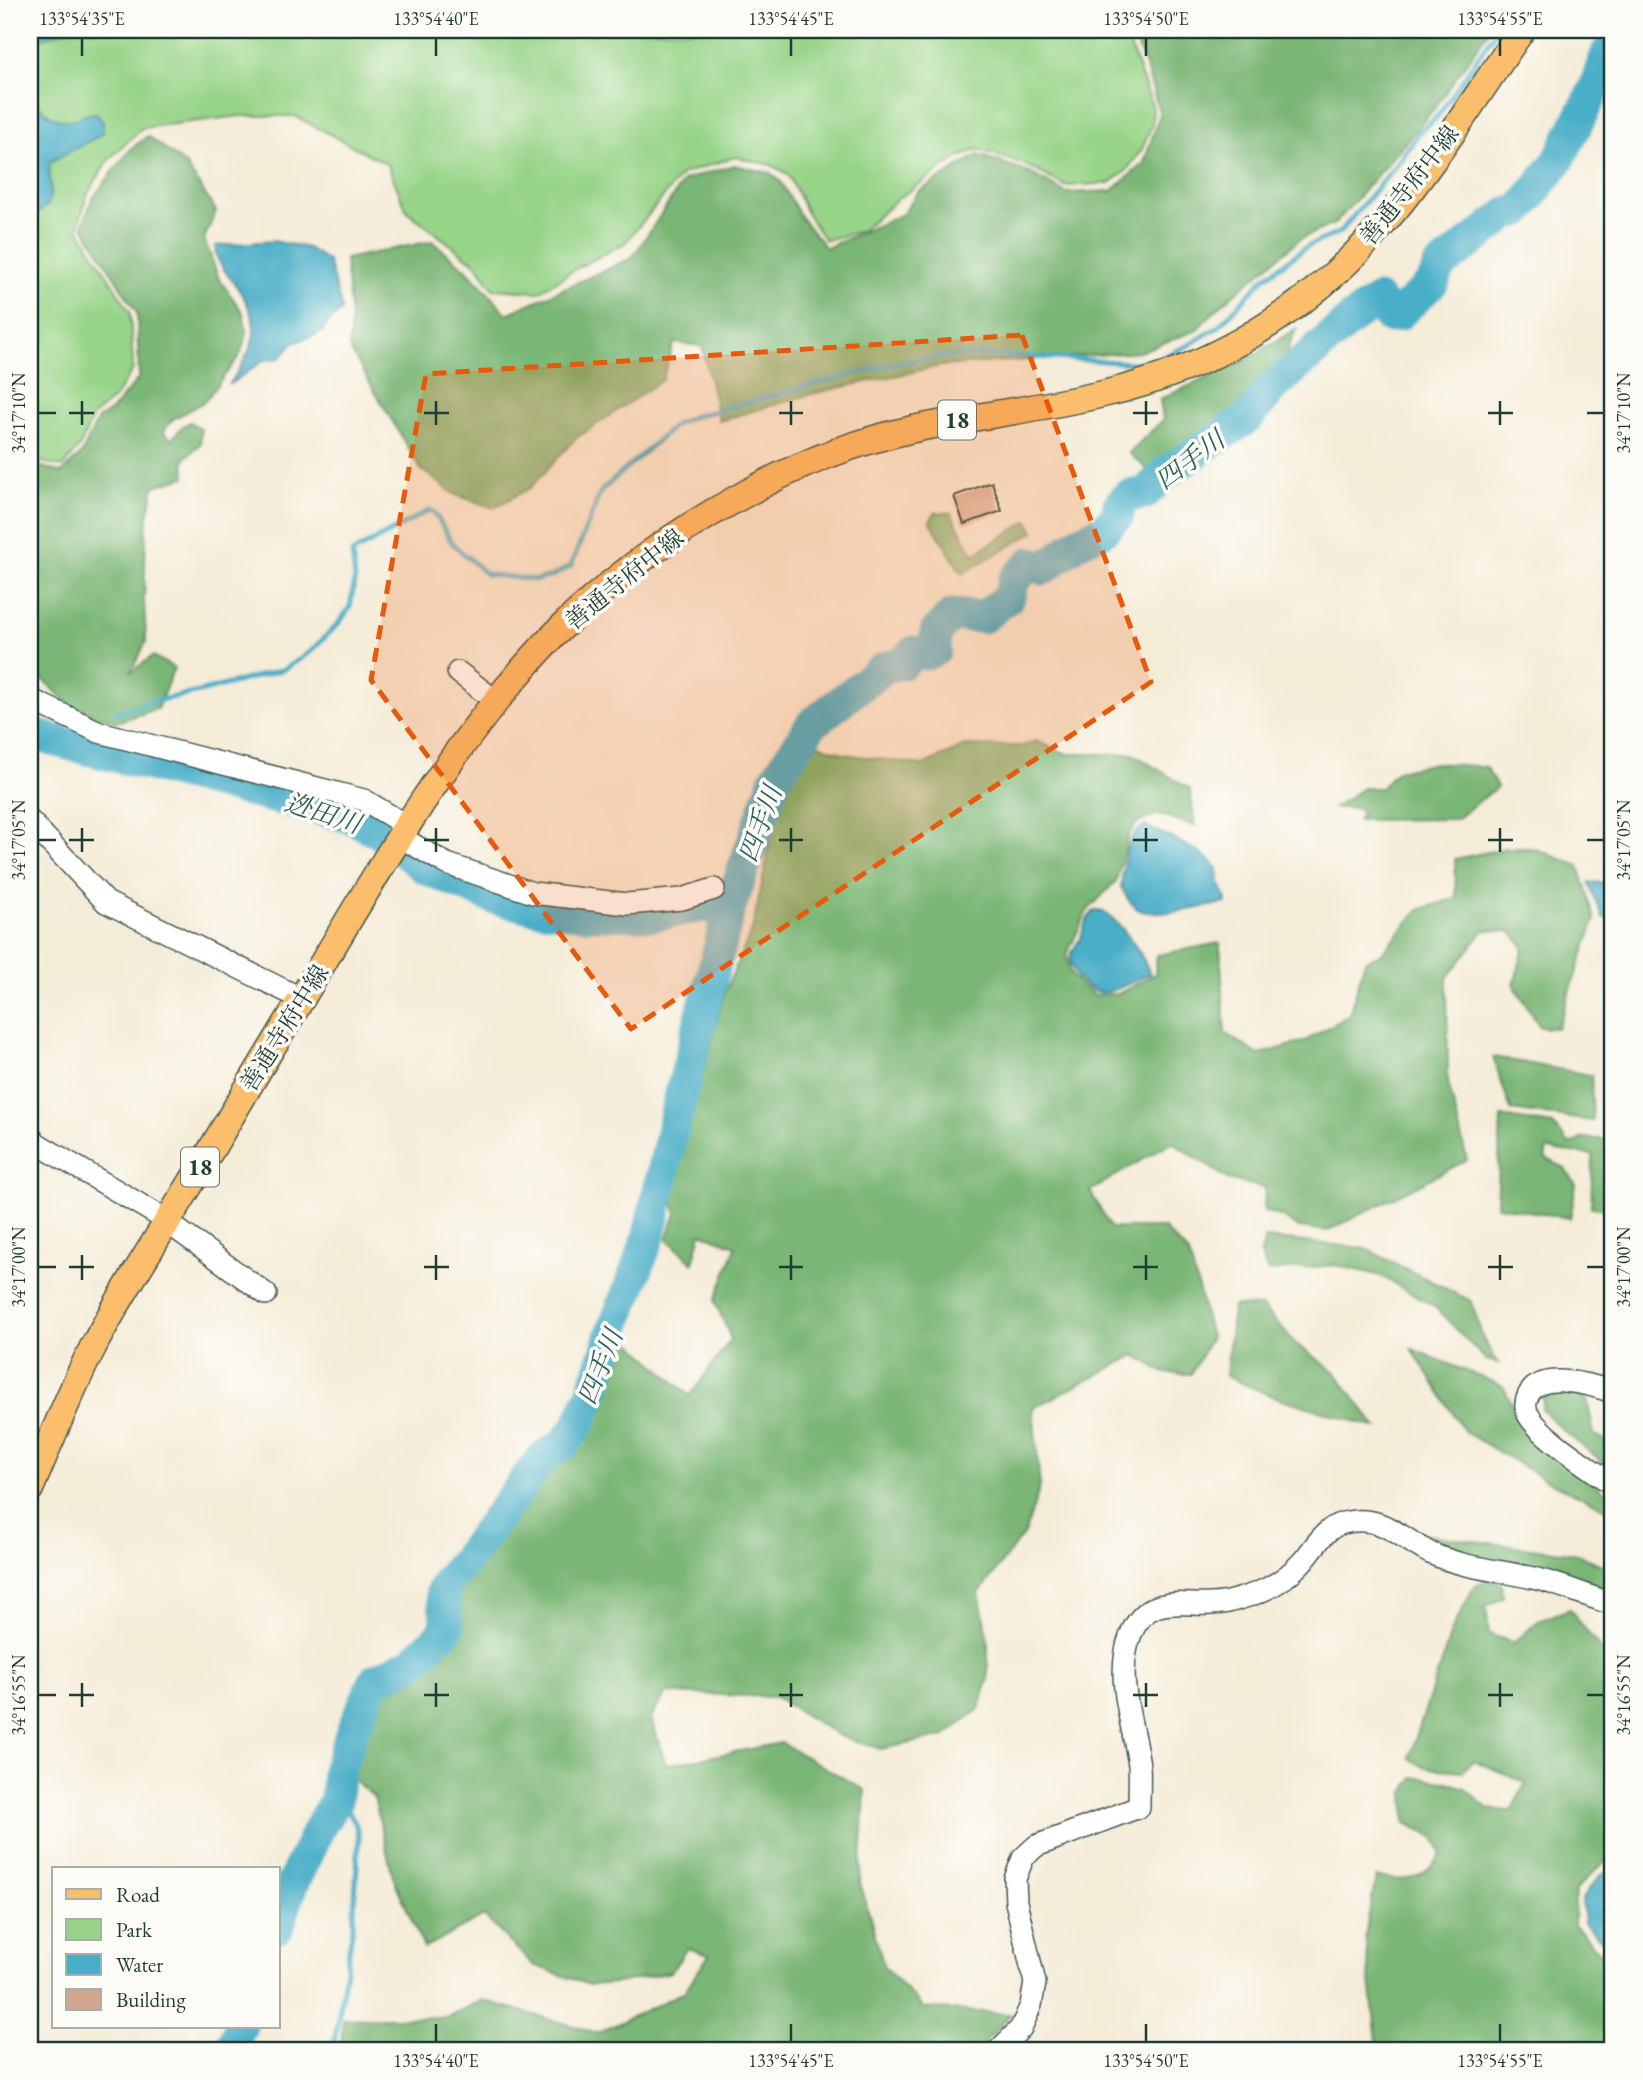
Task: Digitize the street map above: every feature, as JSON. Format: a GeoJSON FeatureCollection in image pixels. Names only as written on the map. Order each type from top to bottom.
{"type":"FeatureCollection","features":[{"type":"Feature","properties":{"kind":"main road","name":"善通寺府中線"},"geometry":{"type":"LineString","coordinates":[[30,1489],[93,1348],[167,1221],[399,840],[496,702],[561,629],[610,585],[699,520],[747,492],[802,466],[902,432],[1061,403],[1147,382],[1210,359],[1268,327],[1318,289],[1387,220],[1419,179],[1522,30]]}},
{"type":"Feature","properties":{"kind":"street"},"geometry":{"type":"LineString","coordinates":[[458,672],[496,702]]}},
{"type":"Feature","properties":{"kind":"street"},"geometry":{"type":"LineString","coordinates":[[30,699],[99,732],[364,800],[399,840],[447,864],[533,893],[627,904],[682,899],[714,889]]}},
{"type":"Feature","properties":{"kind":"street"},"geometry":{"type":"LineString","coordinates":[[30,821],[106,902],[302,999]]}},
{"type":"Feature","properties":{"kind":"street"},"geometry":{"type":"LineString","coordinates":[[30,1136],[36,1143],[167,1221],[266,1294]]}},
{"type":"Feature","properties":{"kind":"street"},"geometry":{"type":"LineString","coordinates":[[1613,1392],[1564,1381],[1542,1382],[1529,1392],[1525,1402],[1528,1416],[1547,1435],[1613,1485]]}},
{"type":"Feature","properties":{"kind":"street"},"geometry":{"type":"LineString","coordinates":[[999,2050],[1021,2028],[1031,2005],[1035,1983],[1016,1902],[1016,1879],[1023,1858],[1036,1846],[1139,1807],[1139,1767],[1124,1681],[1125,1658],[1131,1635],[1141,1616],[1154,1607],[1176,1603],[1224,1603],[1265,1591],[1300,1564],[1326,1532],[1342,1523],[1362,1522],[1379,1524],[1398,1531],[1429,1552],[1463,1565],[1556,1583],[1613,1605]]}},
{"type":"Feature","properties":{"kind":"highlighted area"},"geometry":{"type":"Polygon","coordinates":[[[1022,335],[1151,682],[631,1029],[371,680],[426,374],[1022,335]]]}},
{"type":"Feature","properties":{"kind":"green space"},"geometry":{"type":"Polygon","coordinates":[[[30,30],[1124,30],[1153,108],[1152,125],[1142,149],[1126,171],[1110,183],[1065,186],[1024,164],[977,149],[956,159],[899,198],[861,231],[825,240],[809,217],[788,174],[771,165],[735,157],[682,174],[625,243],[539,292],[493,289],[477,265],[407,211],[387,164],[295,116],[240,116],[142,128],[108,160],[87,195],[78,228],[130,312],[133,369],[115,397],[93,416],[80,446],[63,467],[30,459],[30,30]]]}},
{"type":"Feature","properties":{"kind":"green space"},"geometry":{"type":"Polygon","coordinates":[[[1131,30],[1489,30],[1434,109],[1336,223],[1300,239],[1220,306],[1195,331],[1139,352],[940,366],[811,394],[719,421],[702,346],[674,343],[662,380],[575,439],[530,488],[493,508],[454,494],[421,469],[349,348],[351,318],[345,259],[432,241],[467,270],[507,314],[632,258],[684,180],[734,165],[770,173],[780,181],[802,219],[826,248],[903,214],[918,192],[978,155],[1024,170],[1066,193],[1112,191],[1144,163],[1160,114],[1146,67],[1131,30]]]}},
{"type":"Feature","properties":{"kind":"green space"},"geometry":{"type":"Polygon","coordinates":[[[148,136],[185,164],[216,211],[204,239],[219,279],[243,313],[247,333],[240,355],[205,401],[172,420],[163,432],[172,439],[190,422],[201,429],[200,445],[184,459],[185,477],[154,486],[146,528],[146,642],[130,673],[153,656],[174,668],[157,709],[117,722],[70,705],[30,667],[30,463],[62,473],[82,453],[98,419],[112,410],[139,378],[137,313],[83,226],[92,199],[131,149],[148,136]]]}},
{"type":"Feature","properties":{"kind":"green space"},"geometry":{"type":"Polygon","coordinates":[[[1296,329],[1282,365],[1232,412],[1149,471],[1129,453],[1163,420],[1160,399],[1240,363],[1296,329]]]}},
{"type":"Feature","properties":{"kind":"green space"},"geometry":{"type":"Polygon","coordinates":[[[935,512],[951,513],[973,554],[1028,521],[1034,532],[962,574],[930,521],[935,512]]]}},
{"type":"Feature","properties":{"kind":"green space"},"geometry":{"type":"Polygon","coordinates":[[[809,741],[845,754],[923,765],[965,746],[1022,746],[1036,741],[1067,754],[1133,754],[1190,789],[1195,826],[1158,814],[1137,823],[1129,834],[1116,881],[1087,911],[1067,954],[1070,973],[1095,995],[1118,994],[1155,974],[1157,955],[1220,943],[1225,1033],[1259,1055],[1305,1041],[1349,1015],[1365,961],[1381,954],[1418,910],[1456,898],[1455,859],[1506,848],[1533,848],[1579,866],[1595,920],[1557,1028],[1540,1027],[1514,985],[1524,947],[1510,931],[1484,930],[1447,978],[1448,1082],[1467,1160],[1328,1231],[1299,1228],[1283,1217],[1264,1211],[1265,1188],[1228,1179],[1172,1142],[1090,1191],[1111,1228],[1163,1228],[1189,1254],[1211,1337],[1191,1374],[1165,1373],[1135,1355],[1033,1408],[1040,1487],[1025,1532],[979,1593],[988,1640],[988,1680],[979,1709],[945,1736],[881,1749],[837,1735],[776,1697],[666,1693],[651,1718],[666,1765],[781,1743],[865,1790],[860,1882],[884,1967],[923,2008],[1011,2014],[978,2050],[341,2050],[343,2019],[447,2017],[482,2000],[598,2033],[684,1992],[709,1955],[687,1948],[671,1972],[617,1983],[589,1985],[533,1965],[484,1916],[424,1948],[393,1877],[374,1797],[346,1774],[378,1689],[417,1672],[460,1630],[452,1588],[548,1464],[572,1450],[609,1380],[618,1331],[690,1396],[731,1339],[715,1301],[736,1246],[701,1233],[693,1263],[667,1239],[676,1213],[670,1193],[725,991],[752,930],[783,784],[809,741]]]}},
{"type":"Feature","properties":{"kind":"green space"},"geometry":{"type":"Polygon","coordinates":[[[1435,763],[1486,767],[1497,787],[1456,819],[1358,820],[1362,813],[1356,808],[1334,808],[1363,788],[1381,788],[1397,771],[1435,763]]]}},
{"type":"Feature","properties":{"kind":"green space"},"geometry":{"type":"Polygon","coordinates":[[[1493,1057],[1591,1075],[1593,1121],[1511,1110],[1493,1057]]]}},
{"type":"Feature","properties":{"kind":"green space"},"geometry":{"type":"Polygon","coordinates":[[[1501,1117],[1553,1125],[1570,1145],[1583,1138],[1613,1140],[1613,1210],[1591,1207],[1593,1155],[1547,1149],[1545,1158],[1565,1168],[1576,1185],[1570,1218],[1497,1206],[1501,1117]]]}},
{"type":"Feature","properties":{"kind":"green space"},"geometry":{"type":"Polygon","coordinates":[[[1265,1238],[1364,1248],[1471,1301],[1483,1339],[1498,1363],[1486,1360],[1435,1307],[1381,1276],[1336,1265],[1267,1271],[1261,1254],[1265,1238]]]}},
{"type":"Feature","properties":{"kind":"green space"},"geometry":{"type":"Polygon","coordinates":[[[1233,1306],[1262,1307],[1296,1344],[1335,1372],[1377,1428],[1272,1396],[1226,1376],[1233,1306]]]}},
{"type":"Feature","properties":{"kind":"green space"},"geometry":{"type":"Polygon","coordinates":[[[1412,1349],[1503,1386],[1525,1431],[1613,1498],[1613,1512],[1546,1480],[1465,1432],[1412,1349]]]}},
{"type":"Feature","properties":{"kind":"green space"},"geometry":{"type":"Polygon","coordinates":[[[1559,1390],[1587,1399],[1594,1435],[1613,1445],[1613,1470],[1542,1410],[1544,1396],[1559,1390]]]}},
{"type":"Feature","properties":{"kind":"green space"},"geometry":{"type":"Polygon","coordinates":[[[1420,1534],[1577,1554],[1613,1570],[1613,1596],[1449,1551],[1420,1534]]]}},
{"type":"Feature","properties":{"kind":"green space"},"geometry":{"type":"Polygon","coordinates":[[[1492,1580],[1502,1584],[1503,1598],[1486,1606],[1489,1634],[1514,1643],[1538,1621],[1570,1609],[1603,1652],[1613,1656],[1613,1854],[1575,1890],[1574,1925],[1602,1955],[1613,1957],[1613,2050],[1378,2050],[1365,1936],[1376,1877],[1414,1878],[1428,1870],[1442,1854],[1434,1837],[1406,1823],[1404,1793],[1413,1777],[1443,1781],[1465,1788],[1488,1809],[1511,1811],[1526,1783],[1473,1760],[1463,1771],[1426,1768],[1409,1758],[1452,1630],[1475,1585],[1492,1580]]]}},
{"type":"Feature","properties":{"kind":"water"},"geometry":{"type":"Polygon","coordinates":[[[30,30],[67,30],[30,42],[30,30]]]}},
{"type":"Feature","properties":{"kind":"water"},"geometry":{"type":"Polygon","coordinates":[[[30,97],[49,115],[60,120],[97,113],[103,123],[103,133],[49,163],[51,192],[48,205],[30,219],[30,97]]]}},
{"type":"Feature","properties":{"kind":"water"},"geometry":{"type":"Polygon","coordinates":[[[273,241],[308,248],[328,261],[342,310],[321,333],[293,343],[280,358],[264,360],[229,385],[252,344],[253,320],[242,295],[220,263],[215,246],[273,241]]]}},
{"type":"Feature","properties":{"kind":"water"},"geometry":{"type":"Polygon","coordinates":[[[1145,826],[1184,844],[1211,862],[1217,869],[1226,903],[1155,913],[1134,907],[1121,887],[1123,870],[1129,844],[1138,830],[1145,826]]]}},
{"type":"Feature","properties":{"kind":"water"},"geometry":{"type":"Polygon","coordinates":[[[1613,878],[1613,917],[1603,918],[1589,883],[1606,882],[1613,878]]]}},
{"type":"Feature","properties":{"kind":"water"},"geometry":{"type":"Polygon","coordinates":[[[1097,910],[1105,913],[1121,927],[1142,957],[1150,974],[1105,992],[1088,987],[1079,979],[1072,968],[1072,953],[1088,918],[1097,910]]]}},
{"type":"Feature","properties":{"kind":"water"},"geometry":{"type":"Polygon","coordinates":[[[1613,1864],[1613,1951],[1584,1923],[1582,1899],[1613,1864]]]}},
{"type":"Feature","properties":{"kind":"building"},"geometry":{"type":"Polygon","coordinates":[[[992,482],[1002,511],[964,524],[954,496],[992,482]]]}},
{"type":"Feature","properties":{"kind":"waterway"},"geometry":{"type":"LineString","coordinates":[[116,713],[285,669],[310,652],[339,623],[350,607],[355,578],[352,553],[430,510],[434,512],[452,543],[486,574],[536,580],[552,576],[571,566],[601,491],[676,424],[692,417],[900,362],[954,355],[1000,355],[1137,363],[1161,358],[1189,345],[1218,327],[1264,278],[1306,247],[1340,232],[1401,159],[1419,132],[1437,117],[1497,30]]}},
{"type":"Feature","properties":{"kind":"waterway","name":"四手川"},"geometry":{"type":"LineString","coordinates":[[280,1922],[291,1886],[321,1824],[336,1801],[338,1771],[375,1680],[412,1663],[448,1628],[442,1591],[449,1579],[541,1459],[564,1444],[578,1425],[591,1397],[648,1239],[678,1106],[729,910],[775,779],[812,724],[885,667],[903,663],[914,652],[926,654],[935,650],[936,632],[952,615],[983,617],[1009,597],[1014,580],[1031,563],[1043,569],[1080,541],[1102,531],[1118,515],[1119,505],[1128,496],[1145,493],[1168,471],[1248,418],[1273,387],[1355,316],[1378,300],[1389,317],[1398,315],[1434,281],[1438,268],[1507,214],[1520,210],[1558,161],[1593,92],[1613,44]]}},
{"type":"Feature","properties":{"kind":"waterway","name":"迯田川"},"geometry":{"type":"LineString","coordinates":[[30,734],[350,817],[377,831],[425,868],[494,898],[536,908],[584,914],[653,915],[704,906],[729,910]]}},
{"type":"Feature","properties":{"kind":"waterway","name":"迯田川"},"geometry":{"type":"LineString","coordinates":[[93,752],[96,742]]}},
{"type":"Feature","properties":{"kind":"waterway"},"geometry":{"type":"LineString","coordinates":[[333,2050],[353,1925],[359,1837],[356,1825],[337,1790]]}},
{"type":"Feature","properties":{"kind":"waterway","name":"四手川"},"geometry":{"type":"LineString","coordinates":[[230,2050],[240,2028]]}}]}
